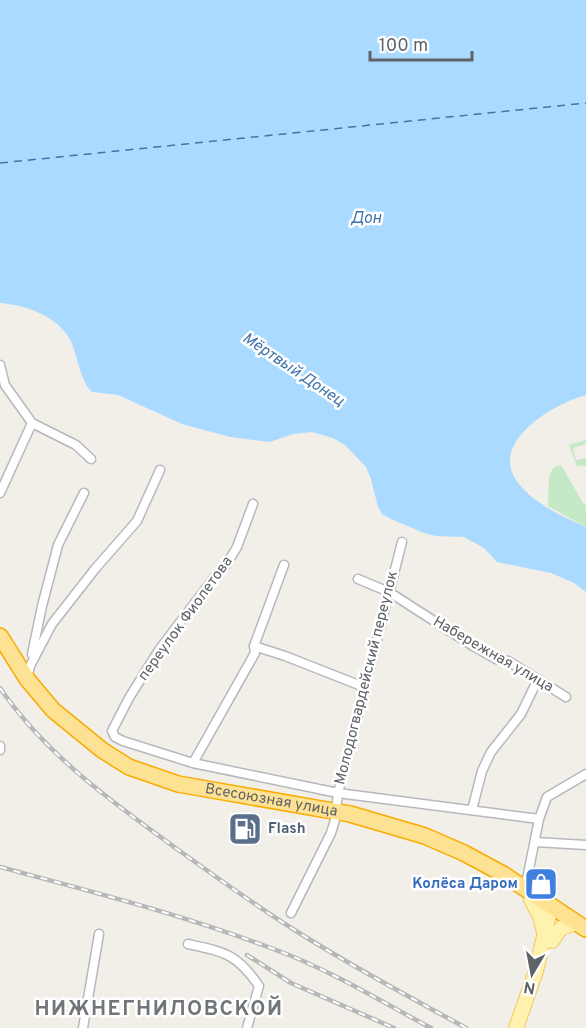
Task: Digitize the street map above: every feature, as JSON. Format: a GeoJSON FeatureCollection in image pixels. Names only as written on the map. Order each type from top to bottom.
{"type":"FeatureCollection","features":[{"type":"Feature","properties":{"kind":"highway","name":"Всесоюзная улица"},"geometry":{"type":"LineString","coordinates":[[0,636],[53,710],[102,750],[129,767],[178,784],[335,815]]}},
{"type":"Feature","properties":{"kind":"highway","name":"Всесоюзная улица"},"geometry":{"type":"LineString","coordinates":[[0,656],[19,684],[48,717],[96,757],[126,775],[177,794],[381,822],[425,836],[464,853],[581,926]]}},
{"type":"Feature","properties":{"kind":"main road"},"geometry":{"type":"LineString","coordinates":[[528,894],[540,916],[548,939]]}},
{"type":"Feature","properties":{"kind":"main road"},"geometry":{"type":"LineString","coordinates":[[522,1028],[534,999],[555,911]]}},
{"type":"Feature","properties":{"kind":"main road"},"geometry":{"type":"LineString","coordinates":[[516,1028],[548,939],[561,928],[581,926]]}},
{"type":"Feature","properties":{"kind":"street"},"geometry":{"type":"LineString","coordinates":[[0,365],[5,385],[32,423],[76,445],[91,459]]}},
{"type":"Feature","properties":{"kind":"street"},"geometry":{"type":"LineString","coordinates":[[0,493],[32,423]]}},
{"type":"Feature","properties":{"kind":"street"},"geometry":{"type":"LineString","coordinates":[[28,673],[52,624],[95,569],[137,521],[160,470]]}},
{"type":"Feature","properties":{"kind":"street"},"geometry":{"type":"LineString","coordinates":[[28,673],[58,545],[84,493]]}},
{"type":"Feature","properties":{"kind":"street","name":"переулок Фиолетова"},"geometry":{"type":"LineString","coordinates":[[193,763],[123,741],[115,737],[112,731],[129,698],[159,650],[228,562],[237,547],[253,504]]}},
{"type":"Feature","properties":{"kind":"street","name":"Молодогвардейский переулок"},"geometry":{"type":"LineString","coordinates":[[291,913],[331,833],[338,793],[402,542]]}},
{"type":"Feature","properties":{"kind":"street"},"geometry":{"type":"LineString","coordinates":[[284,565],[254,646],[255,653],[193,763],[338,793],[539,819]]}},
{"type":"Feature","properties":{"kind":"street","name":"Набережная улица"},"geometry":{"type":"LineString","coordinates":[[358,579],[389,592],[473,646],[496,659],[508,661],[566,697]]}},
{"type":"Feature","properties":{"kind":"street"},"geometry":{"type":"LineString","coordinates":[[254,646],[364,687]]}},
{"type":"Feature","properties":{"kind":"street"},"geometry":{"type":"LineString","coordinates":[[472,810],[482,771],[491,752],[521,714],[538,679]]}},
{"type":"Feature","properties":{"kind":"street"},"geometry":{"type":"LineString","coordinates":[[528,894],[539,819],[547,797],[586,774]]}},
{"type":"Feature","properties":{"kind":"street"},"geometry":{"type":"LineString","coordinates":[[535,842],[586,845]]}},
{"type":"Feature","properties":{"kind":"street"},"geometry":{"type":"LineString","coordinates":[[84,1028],[99,934]]}},
{"type":"Feature","properties":{"kind":"street"},"geometry":{"type":"LineString","coordinates":[[188,944],[229,954],[246,968],[259,986],[247,1028]]}},
{"type":"Feature","properties":{"kind":"green space"},"geometry":{"type":"Polygon","coordinates":[[[586,440],[586,444],[573,448],[576,460],[586,458],[586,466],[577,466],[569,445],[586,440]]]}},
{"type":"Feature","properties":{"kind":"green space"},"geometry":{"type":"Polygon","coordinates":[[[561,465],[586,505],[586,527],[548,506],[549,476],[554,467],[561,465]]]}},
{"type":"Feature","properties":{"kind":"water","name":"Дон"},"geometry":{"type":"Polygon","coordinates":[[[0,0],[586,0],[586,395],[557,407],[528,428],[517,440],[511,454],[511,469],[519,484],[533,498],[586,527],[586,592],[574,583],[551,573],[497,562],[484,548],[464,537],[424,533],[382,514],[366,467],[345,445],[333,438],[312,432],[293,434],[270,442],[230,437],[182,424],[118,395],[92,392],[83,378],[71,341],[58,325],[30,309],[0,303],[0,0]]]}},
{"type":"Feature","properties":{"kind":"ferry route"},"geometry":{"type":"LineString","coordinates":[[0,163],[586,103]]}},
{"type":"Feature","properties":{"kind":"railway"},"geometry":{"type":"LineString","coordinates":[[0,688],[18,712],[59,756],[81,776],[153,831],[249,900],[314,942],[466,1028]]}},
{"type":"Feature","properties":{"kind":"railway"},"geometry":{"type":"LineString","coordinates":[[0,867],[146,907],[218,929],[289,955],[325,971],[431,1028]]}},
{"type":"Feature","properties":{"kind":"railway"},"geometry":{"type":"LineString","coordinates":[[247,955],[291,983],[394,1028]]}},
{"type":"Feature","properties":{"kind":"place","name":"Flash"},"geometry":{"type":"Point","coordinates":[245,829]}},
{"type":"Feature","properties":{"kind":"place","name":"Колёса Даром"},"geometry":{"type":"Point","coordinates":[541,884]}},
{"type":"Feature","properties":{"kind":"district","name":"НИЖНЕГНИЛОВСКОЙ"},"geometry":{"type":"Point","coordinates":[159,1009]}},
{"type":"Feature","properties":{"kind":"water label","name":"Мёртвый Донец"},"geometry":{"type":"Point","coordinates":[293,370]}}]}
